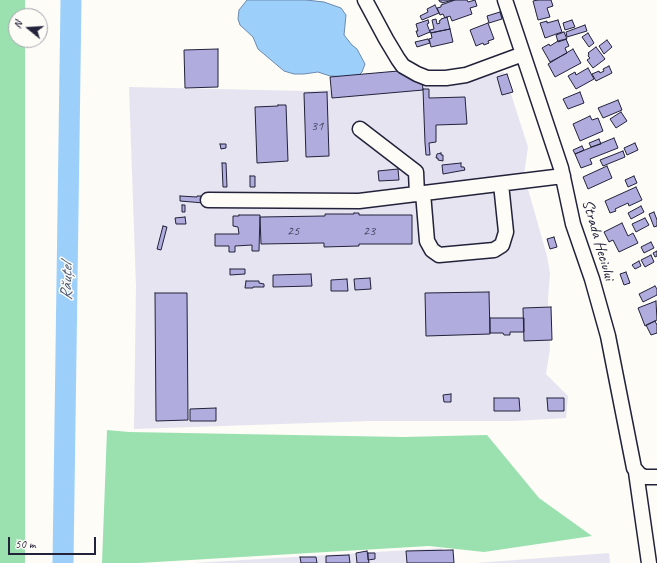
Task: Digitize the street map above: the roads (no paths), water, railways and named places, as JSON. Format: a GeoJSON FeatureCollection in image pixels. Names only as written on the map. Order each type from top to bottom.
{"type":"FeatureCollection","features":[{"type":"Feature","properties":{"kind":"street"},"geometry":{"type":"LineString","coordinates":[[365,0],[386,39],[403,66],[427,78],[457,77],[466,75],[523,54]]}},
{"type":"Feature","properties":{"kind":"street","name":"Strada Heciului"},"geometry":{"type":"LineString","coordinates":[[505,0],[542,108],[563,176],[573,224],[592,279],[608,336],[636,472],[650,563]]}},
{"type":"Feature","properties":{"kind":"street"},"geometry":{"type":"LineString","coordinates":[[360,129],[416,172],[427,241],[432,250],[439,255],[494,250],[502,245],[506,232],[501,184]]}},
{"type":"Feature","properties":{"kind":"street"},"geometry":{"type":"LineString","coordinates":[[208,200],[359,201],[563,176]]}},
{"type":"Feature","properties":{"kind":"street"},"geometry":{"type":"LineString","coordinates":[[636,472],[645,477],[657,477]]}},
{"type":"Feature","properties":{"kind":"water"},"geometry":{"type":"Polygon","coordinates":[[[247,0],[306,0],[324,2],[341,8],[346,15],[344,35],[357,49],[365,64],[362,72],[357,77],[350,77],[330,76],[318,72],[294,74],[284,71],[258,49],[253,37],[240,25],[238,19],[239,10],[247,0]]]}},
{"type":"Feature","properties":{"kind":"waterway","name":"Răuțel"},"geometry":{"type":"LineString","coordinates":[[63,563],[71,0]]}}]}
